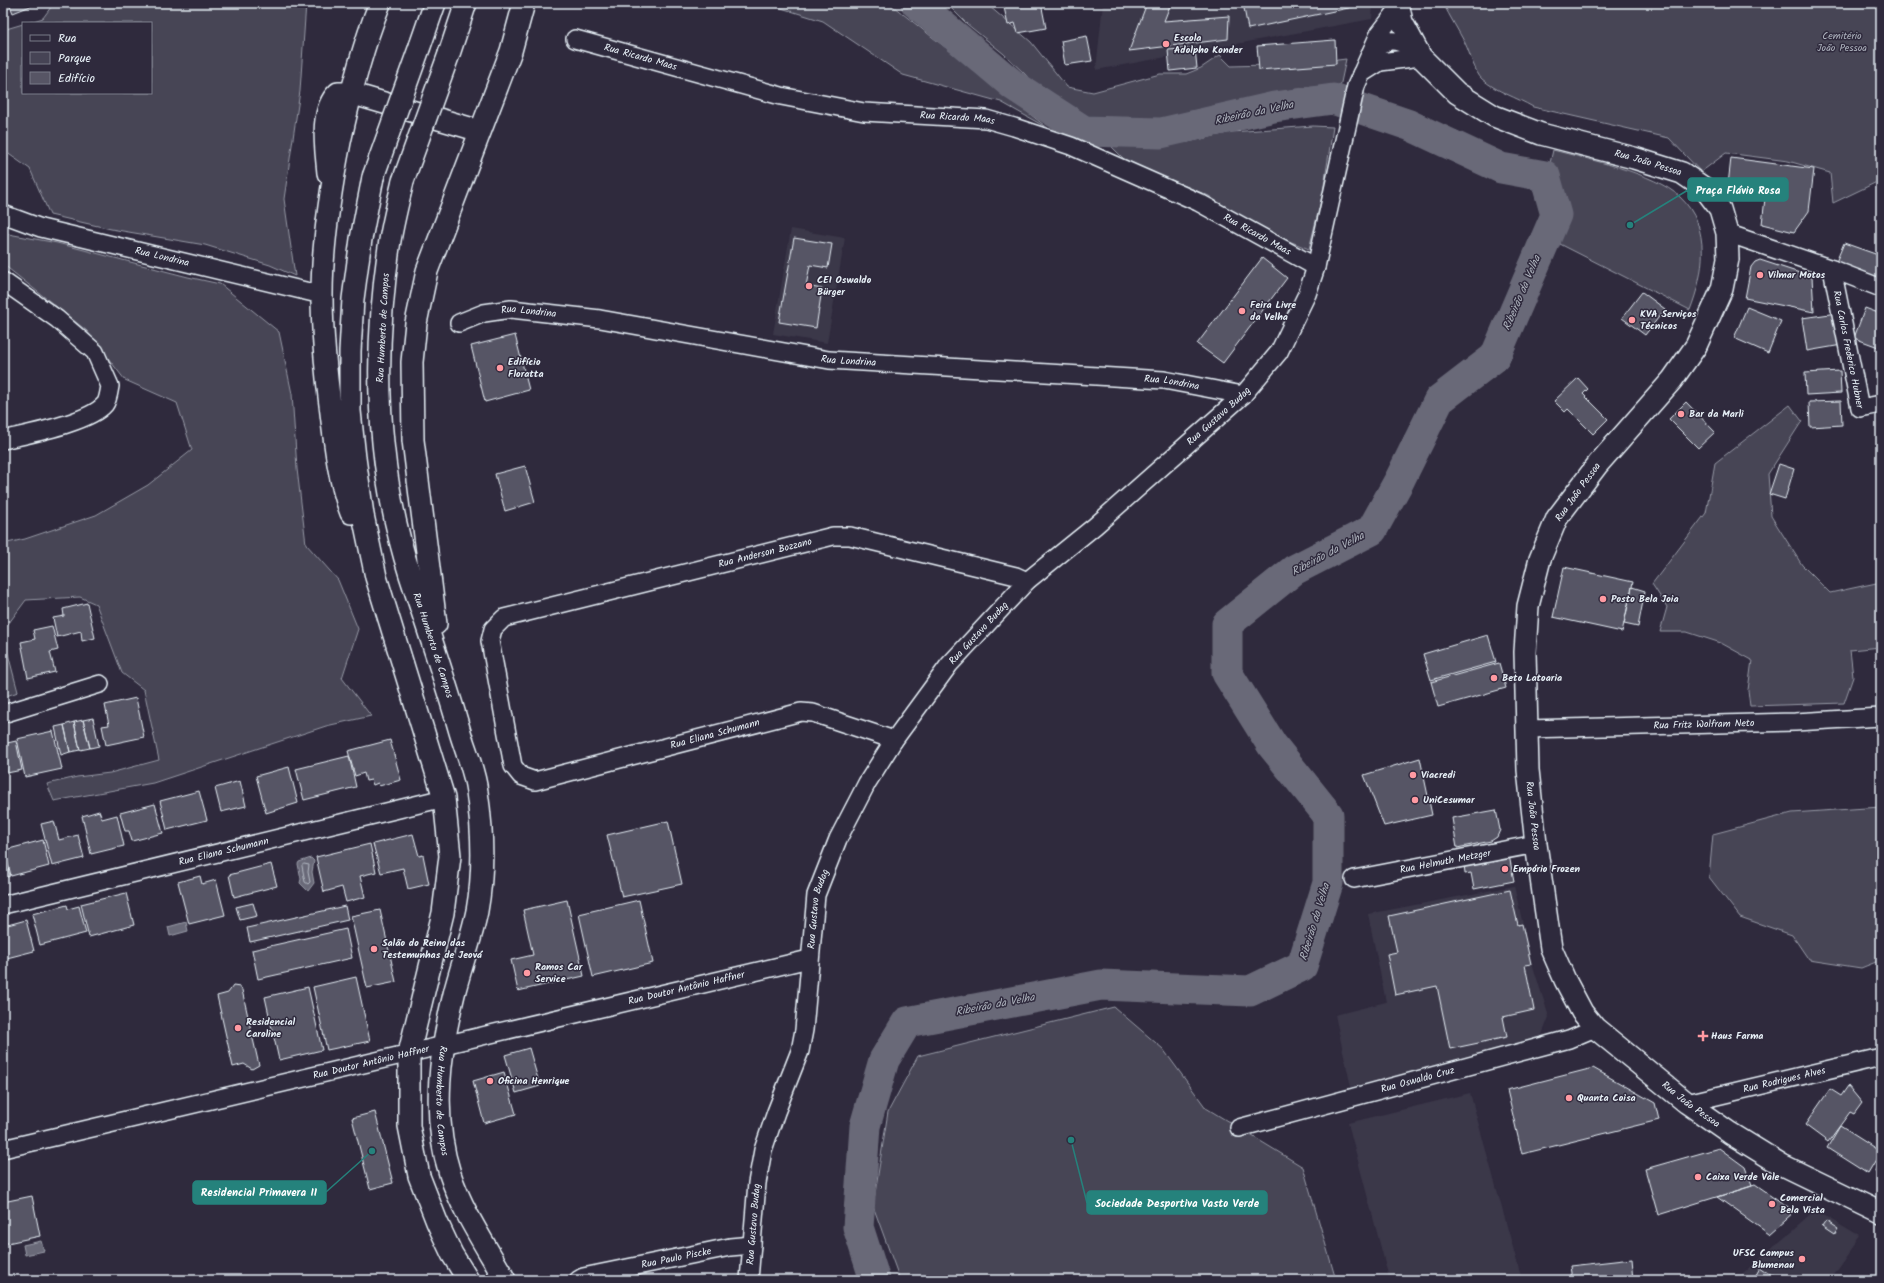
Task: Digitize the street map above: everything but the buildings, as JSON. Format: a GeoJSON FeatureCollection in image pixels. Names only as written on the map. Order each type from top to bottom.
{"type":"FeatureCollection","features":[{"type":"Feature","properties":{"kind":"main road"},"geometry":{"type":"LineString","coordinates":[[380,3],[369,30],[350,93],[330,194],[322,295],[325,368],[336,449],[349,508],[376,577],[444,798],[450,856],[443,913],[409,1052],[409,1126],[419,1176],[437,1222],[452,1254],[468,1280]]}},
{"type":"Feature","properties":{"kind":"main road"},"geometry":{"type":"LineString","coordinates":[[376,577],[362,508],[355,458],[350,404],[350,351],[353,299],[361,239],[373,177],[435,3]]}},
{"type":"Feature","properties":{"kind":"main road","name":"Rua Humberto de Campos"},"geometry":{"type":"LineString","coordinates":[[466,3],[403,181],[389,245],[382,303],[380,406],[387,483],[409,571],[442,670],[477,789],[483,850],[477,910],[470,943],[455,993],[444,1044],[438,1097],[442,1141],[450,1174],[464,1206],[505,1280]]}},
{"type":"Feature","properties":{"kind":"main road"},"geometry":{"type":"LineString","coordinates":[[442,670],[413,440],[412,362],[416,323],[427,271],[512,51],[524,3]]}},
{"type":"Feature","properties":{"kind":"main road","name":"Rua João Pessoa"},"geometry":{"type":"LineString","coordinates":[[1400,11],[1418,53],[1457,93],[1494,116],[1541,134],[1634,158],[1682,173],[1704,188],[1720,209],[1727,233],[1728,259],[1722,289],[1696,346],[1672,380],[1598,464],[1557,518],[1540,559],[1528,606],[1525,652],[1528,770],[1536,844],[1551,948],[1565,980],[1582,1012],[1595,1028],[1687,1103],[1730,1133],[1782,1165],[1881,1213]]}},
{"type":"Feature","properties":{"kind":"main road"},"geometry":{"type":"LineString","coordinates":[[350,93],[480,131]]}},
{"type":"Feature","properties":{"kind":"street"},"geometry":{"type":"LineString","coordinates":[[1391,40],[1400,11]]}},
{"type":"Feature","properties":{"kind":"street","name":"Rua Gustavo Budag"},"geometry":{"type":"LineString","coordinates":[[749,1280],[757,1183],[763,1150],[800,1051],[804,1030],[809,959],[816,895],[838,838],[864,789],[894,740],[949,665],[1027,581],[1095,526],[1243,395],[1279,352],[1307,294],[1316,267],[1344,138],[1359,80],[1374,59],[1379,34],[1400,11]]}},
{"type":"Feature","properties":{"kind":"street","name":"Rua Ricardo Maas"},"geometry":{"type":"LineString","coordinates":[[576,39],[781,96],[864,112],[986,119],[1014,127],[1071,146],[1198,202],[1316,267]]}},
{"type":"Feature","properties":{"kind":"street"},"geometry":{"type":"LineString","coordinates":[[1374,59],[1384,42],[1391,40],[1418,53]]}},
{"type":"Feature","properties":{"kind":"street"},"geometry":{"type":"LineString","coordinates":[[1374,59],[1418,53]]}},
{"type":"Feature","properties":{"kind":"street","name":"Rua Londrina"},"geometry":{"type":"LineString","coordinates":[[3,214],[41,228],[322,295]]}},
{"type":"Feature","properties":{"kind":"street"},"geometry":{"type":"LineString","coordinates":[[1727,233],[1832,269],[1881,288]]}},
{"type":"Feature","properties":{"kind":"street","name":"Rua Carlos Frederico Hubner"},"geometry":{"type":"LineString","coordinates":[[1832,269],[1860,408],[1881,404]]}},
{"type":"Feature","properties":{"kind":"street"},"geometry":{"type":"LineString","coordinates":[[3,281],[57,319],[95,352],[110,386],[106,404],[93,413],[59,426],[3,440]]}},
{"type":"Feature","properties":{"kind":"street","name":"Rua Londrina"},"geometry":{"type":"LineString","coordinates":[[459,323],[484,313],[511,308],[600,319],[829,360],[1164,380],[1243,395]]}},
{"type":"Feature","properties":{"kind":"street","name":"Rua Anderson Bozzano"},"geometry":{"type":"LineString","coordinates":[[535,781],[521,776],[514,766],[490,641],[493,629],[504,618],[833,536],[850,536],[1016,576],[1027,581]]}},
{"type":"Feature","properties":{"kind":"street"},"geometry":{"type":"LineString","coordinates":[[3,714],[100,684]]}},
{"type":"Feature","properties":{"kind":"street","name":"Rua Eliana Schumann"},"geometry":{"type":"LineString","coordinates":[[535,781],[801,712],[813,713],[894,740]]}},
{"type":"Feature","properties":{"kind":"street","name":"Rua Fritz Wolfram Neto"},"geometry":{"type":"LineString","coordinates":[[1527,729],[1881,717]]}},
{"type":"Feature","properties":{"kind":"street","name":"Rua Eliana Schumann"},"geometry":{"type":"LineString","coordinates":[[3,905],[444,798]]}},
{"type":"Feature","properties":{"kind":"street","name":"Rua Helmuth Metzger"},"geometry":{"type":"LineString","coordinates":[[1354,879],[1536,844]]}},
{"type":"Feature","properties":{"kind":"street","name":"Rua Doutor Antônio Haffner"},"geometry":{"type":"LineString","coordinates":[[3,1149],[409,1052],[809,959]]}},
{"type":"Feature","properties":{"kind":"street","name":"Rua Oswaldo Cruz"},"geometry":{"type":"LineString","coordinates":[[1239,1128],[1569,1039],[1595,1028]]}},
{"type":"Feature","properties":{"kind":"street","name":"Rua Rodrigues Alves"},"geometry":{"type":"LineString","coordinates":[[1687,1103],[1881,1057]]}},
{"type":"Feature","properties":{"kind":"street","name":"Rua Paulo Piscke"},"geometry":{"type":"LineString","coordinates":[[578,1280],[583,1277],[730,1247],[752,1245]]}},
{"type":"Feature","properties":{"kind":"shaded area","name":"Escola Adolpho Konder"},"geometry":{"type":"Polygon","coordinates":[[[1103,3],[1373,3],[1372,19],[1096,70],[1103,3]]]}},
{"type":"Feature","properties":{"kind":"shaded area","name":"CEI Oswaldo Bürger"},"geometry":{"type":"Polygon","coordinates":[[[791,229],[845,238],[827,343],[773,334],[791,229]]]}},
{"type":"Feature","properties":{"kind":"shaded area"},"geometry":{"type":"Polygon","coordinates":[[[1514,886],[1532,963],[1549,1017],[1541,1037],[1531,1043],[1351,1087],[1335,1015],[1386,1002],[1368,914],[1514,886]]]}},
{"type":"Feature","properties":{"kind":"shaded area"},"geometry":{"type":"Polygon","coordinates":[[[1470,1093],[1522,1280],[1380,1280],[1389,1278],[1348,1123],[1470,1093]]]}},
{"type":"Feature","properties":{"kind":"shaded area","name":"UFSC Campus Blumenau"},"geometry":{"type":"Polygon","coordinates":[[[1815,1210],[1860,1237],[1830,1280],[1735,1280],[1815,1210]]]}},
{"type":"Feature","properties":{"kind":"green space"},"geometry":{"type":"Polygon","coordinates":[[[54,3],[306,3],[300,91],[284,199],[295,276],[270,265],[205,245],[111,229],[50,215],[30,169],[3,150],[3,30],[22,24],[22,94],[152,94],[152,22],[30,22],[43,18],[54,3]]]}},
{"type":"Feature","properties":{"kind":"green space"},"geometry":{"type":"Polygon","coordinates":[[[765,3],[889,3],[1049,129],[1001,102],[903,75],[823,21],[765,3]]]}},
{"type":"Feature","properties":{"kind":"green space"},"geometry":{"type":"Polygon","coordinates":[[[946,3],[989,3],[989,6],[1031,42],[1067,87],[1093,92],[1160,74],[1186,74],[1201,68],[1220,55],[1231,66],[1305,64],[1346,59],[1339,92],[1248,104],[1175,119],[1091,126],[1051,99],[1004,54],[967,24],[946,3]]]}},
{"type":"Feature","properties":{"kind":"green space","name":"Cemitério João Pessoa"},"geometry":{"type":"Polygon","coordinates":[[[1443,3],[1881,3],[1881,180],[1833,203],[1830,173],[1788,161],[1726,153],[1701,172],[1669,138],[1533,107],[1488,84],[1479,76],[1465,43],[1443,3]]]}},
{"type":"Feature","properties":{"kind":"green space"},"geometry":{"type":"Polygon","coordinates":[[[1313,126],[1333,127],[1323,192],[1309,249],[1269,233],[1240,218],[1209,196],[1126,161],[1106,141],[1188,142],[1232,132],[1313,126]]]}},
{"type":"Feature","properties":{"kind":"green space"},"geometry":{"type":"Polygon","coordinates":[[[1553,150],[1602,162],[1638,174],[1669,188],[1680,197],[1690,209],[1697,222],[1701,236],[1702,251],[1699,281],[1690,310],[1560,244],[1563,215],[1562,198],[1560,190],[1548,172],[1553,150]]]}},
{"type":"Feature","properties":{"kind":"green space"},"geometry":{"type":"Polygon","coordinates":[[[3,233],[57,243],[220,284],[279,332],[292,394],[297,469],[306,544],[338,580],[358,629],[342,678],[371,716],[326,726],[153,783],[54,801],[47,784],[77,777],[110,773],[159,760],[144,690],[122,673],[96,604],[80,597],[26,600],[3,631],[3,544],[25,539],[96,515],[148,485],[192,450],[177,403],[125,380],[87,331],[4,265],[3,233]]]}},
{"type":"Feature","properties":{"kind":"green space"},"geometry":{"type":"Polygon","coordinates":[[[1790,405],[1802,421],[1768,474],[1771,516],[1802,565],[1830,593],[1881,582],[1881,647],[1850,650],[1853,677],[1844,703],[1750,706],[1748,690],[1752,660],[1721,643],[1687,632],[1660,632],[1667,607],[1652,584],[1706,513],[1715,463],[1790,405]]]}},
{"type":"Feature","properties":{"kind":"green space"},"geometry":{"type":"Polygon","coordinates":[[[3,635],[18,692],[3,697],[3,635]]]}},
{"type":"Feature","properties":{"kind":"green space"},"geometry":{"type":"Polygon","coordinates":[[[1881,807],[1881,960],[1861,968],[1809,960],[1792,935],[1740,917],[1709,877],[1713,834],[1792,813],[1881,807]]]}},
{"type":"Feature","properties":{"kind":"green space"},"geometry":{"type":"Polygon","coordinates":[[[1114,1007],[1163,1049],[1206,1108],[1303,1167],[1336,1280],[900,1280],[873,1206],[888,1112],[918,1056],[1114,1007]]]}},
{"type":"Feature","properties":{"kind":"water"},"geometry":{"type":"Polygon","coordinates":[[[311,858],[314,861],[312,872],[314,883],[308,891],[300,883],[301,879],[298,864],[299,862],[311,858]]]}},
{"type":"Feature","properties":{"kind":"water"},"geometry":{"type":"Polygon","coordinates":[[[186,922],[188,931],[170,936],[168,927],[186,922]]]}},
{"type":"Feature","properties":{"kind":"water"},"geometry":{"type":"Polygon","coordinates":[[[41,1241],[44,1251],[25,1255],[23,1245],[41,1241]]]}},
{"type":"Feature","properties":{"kind":"waterway","name":"Ribeirão da Velha"},"geometry":{"type":"LineString","coordinates":[[875,1280],[858,1227],[865,1126],[884,1060],[907,1022],[1101,985],[1250,991],[1302,966],[1328,883],[1328,815],[1272,745],[1227,673],[1227,624],[1294,570],[1372,530],[1399,481],[1439,400],[1495,357],[1556,215],[1545,176],[1501,168],[1409,125],[1333,99],[1274,107],[1161,133],[1084,131],[1013,85],[916,3]]}},
{"type":"Feature","properties":{"kind":"place","name":"Escola Adolpho Konder"},"geometry":{"type":"Point","coordinates":[1166,44]}},
{"type":"Feature","properties":{"kind":"place","name":"Praça Flávio Rosa"},"geometry":{"type":"Point","coordinates":[1630,225]}},
{"type":"Feature","properties":{"kind":"place","name":"Vilmar Motos"},"geometry":{"type":"Point","coordinates":[1760,275]}},
{"type":"Feature","properties":{"kind":"place","name":"CEI Oswaldo Bürger"},"geometry":{"type":"Point","coordinates":[809,286]}},
{"type":"Feature","properties":{"kind":"place","name":"Feira Livre da Velha"},"geometry":{"type":"Point","coordinates":[1242,311]}},
{"type":"Feature","properties":{"kind":"place","name":"KVA Serviços Técnicos"},"geometry":{"type":"Point","coordinates":[1632,320]}},
{"type":"Feature","properties":{"kind":"place","name":"Edifício Floratta"},"geometry":{"type":"Point","coordinates":[500,368]}},
{"type":"Feature","properties":{"kind":"place","name":"Bar da Marli"},"geometry":{"type":"Point","coordinates":[1681,414]}},
{"type":"Feature","properties":{"kind":"place","name":"Posto Bela Joia"},"geometry":{"type":"Point","coordinates":[1603,599]}},
{"type":"Feature","properties":{"kind":"place","name":"Beto Latoaria"},"geometry":{"type":"Point","coordinates":[1494,678]}},
{"type":"Feature","properties":{"kind":"place","name":"Viacredi"},"geometry":{"type":"Point","coordinates":[1413,775]}},
{"type":"Feature","properties":{"kind":"place","name":"UniCesumar"},"geometry":{"type":"Point","coordinates":[1415,800]}},
{"type":"Feature","properties":{"kind":"place","name":"Empório Frozen"},"geometry":{"type":"Point","coordinates":[1505,869]}},
{"type":"Feature","properties":{"kind":"place","name":"Salão do Reino das Testemunhas de Jeová"},"geometry":{"type":"Point","coordinates":[374,949]}},
{"type":"Feature","properties":{"kind":"place","name":"Ramos Car Service"},"geometry":{"type":"Point","coordinates":[527,973]}},
{"type":"Feature","properties":{"kind":"place","name":"Residencial Caroline"},"geometry":{"type":"Point","coordinates":[238,1028]}},
{"type":"Feature","properties":{"kind":"place","name":"Haus Farma"},"geometry":{"type":"Point","coordinates":[1703,1036]}},
{"type":"Feature","properties":{"kind":"place","name":"Oficina Henrique"},"geometry":{"type":"Point","coordinates":[490,1081]}},
{"type":"Feature","properties":{"kind":"place","name":"Quanta Coisa"},"geometry":{"type":"Point","coordinates":[1569,1098]}},
{"type":"Feature","properties":{"kind":"place","name":"Sociedade Desportiva Vasto Verde"},"geometry":{"type":"Point","coordinates":[1071,1140]}},
{"type":"Feature","properties":{"kind":"place","name":"Residencial Primavera II"},"geometry":{"type":"Point","coordinates":[372,1151]}},
{"type":"Feature","properties":{"kind":"place","name":"Caixa Verde Vale"},"geometry":{"type":"Point","coordinates":[1698,1177]}},
{"type":"Feature","properties":{"kind":"place","name":"Comercial Bela Vista"},"geometry":{"type":"Point","coordinates":[1772,1204]}},
{"type":"Feature","properties":{"kind":"place","name":"UFSC Campus Blumenau"},"geometry":{"type":"Point","coordinates":[1802,1259]}}]}
